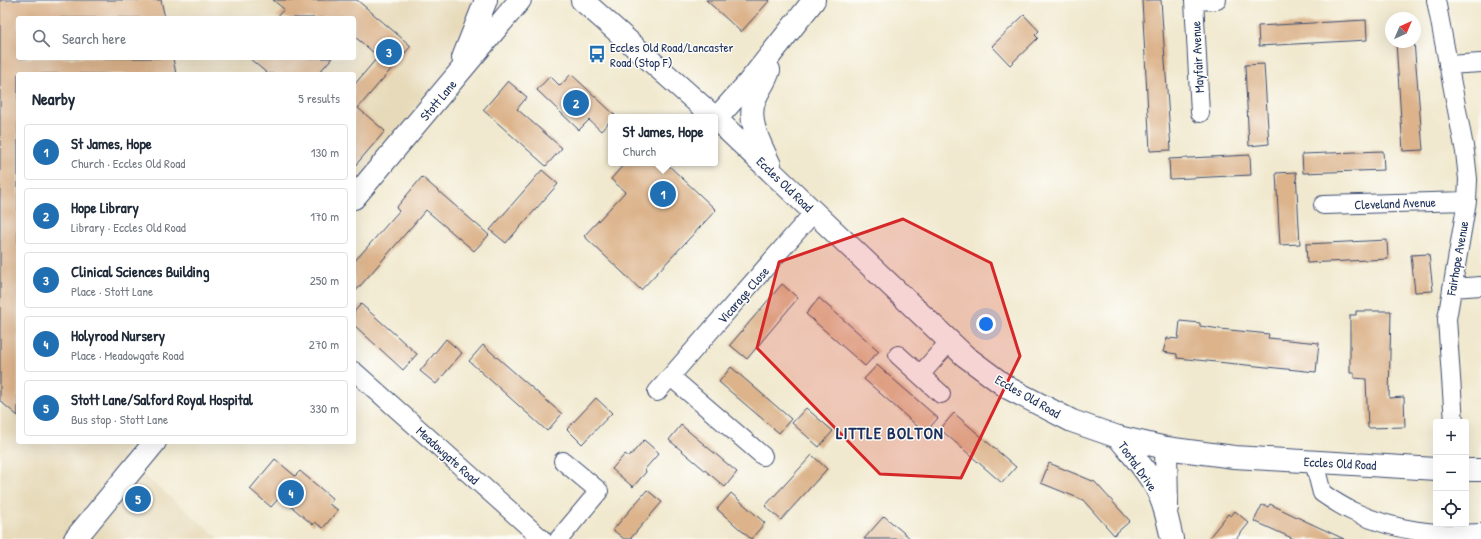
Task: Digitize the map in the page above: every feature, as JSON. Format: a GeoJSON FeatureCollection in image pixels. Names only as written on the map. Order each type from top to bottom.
{"type":"FeatureCollection","features":[{"type":"Feature","properties":{"kind":"main road"},"geometry":{"type":"LineString","coordinates":[[454,79],[486,0]]}},
{"type":"Feature","properties":{"kind":"main road","name":"Stott Lane"},"geometry":{"type":"LineString","coordinates":[[356,196],[520,0]]}},
{"type":"Feature","properties":{"kind":"main road","name":"Eccles Old Road"},"geometry":{"type":"LineString","coordinates":[[582,0],[710,114]]}},
{"type":"Feature","properties":{"kind":"main road"},"geometry":{"type":"LineString","coordinates":[[718,115],[776,48],[814,0]]}},
{"type":"Feature","properties":{"kind":"main road"},"geometry":{"type":"LineString","coordinates":[[774,173],[756,132],[752,111],[755,99],[766,79],[776,48]]}},
{"type":"Feature","properties":{"kind":"main road","name":"Eccles Old Road"},"geometry":{"type":"LineString","coordinates":[[718,121],[965,356],[1008,388],[1072,421],[1118,437],[1166,448],[1234,457],[1433,469]]}},
{"type":"Feature","properties":{"kind":"main road","name":"Tootal Drive"},"geometry":{"type":"LineString","coordinates":[[1118,437],[1150,477],[1156,488],[1167,517],[1172,539]]}},
{"type":"Feature","properties":{"kind":"main road"},"geometry":{"type":"LineString","coordinates":[[75,539],[153,444]]}},
{"type":"Feature","properties":{"kind":"main road","name":"Tootal Drive"},"geometry":{"type":"LineString","coordinates":[[1166,448],[1167,517]]}},
{"type":"Feature","properties":{"kind":"main road"},"geometry":{"type":"LineString","coordinates":[[1469,470],[1481,470]]}},
{"type":"Feature","properties":{"kind":"street","name":"Mayfair Avenue"},"geometry":{"type":"LineString","coordinates":[[1200,113],[1194,1],[1217,0]]}},
{"type":"Feature","properties":{"kind":"street","name":"Fairhope Avenue"},"geometry":{"type":"LineString","coordinates":[[1436,0],[1465,152],[1468,178],[1467,201],[1447,319],[1454,419]]}},
{"type":"Feature","properties":{"kind":"street"},"geometry":{"type":"LineString","coordinates":[[1448,65],[1481,63]]}},
{"type":"Feature","properties":{"kind":"street","name":"Cleveland Avenue"},"geometry":{"type":"LineString","coordinates":[[1323,205],[1467,201]]}},
{"type":"Feature","properties":{"kind":"street","name":"Vicarage Close"},"geometry":{"type":"LineString","coordinates":[[657,392],[814,212]]}},
{"type":"Feature","properties":{"kind":"street"},"geometry":{"type":"LineString","coordinates":[[1452,288],[1481,286]]}},
{"type":"Feature","properties":{"kind":"street"},"geometry":{"type":"LineString","coordinates":[[920,375],[950,341]]}},
{"type":"Feature","properties":{"kind":"street"},"geometry":{"type":"LineString","coordinates":[[898,355],[941,394]]}},
{"type":"Feature","properties":{"kind":"street","name":"Meadowgate Road"},"geometry":{"type":"LineString","coordinates":[[356,373],[542,539]]}},
{"type":"Feature","properties":{"kind":"street"},"geometry":{"type":"LineString","coordinates":[[671,377],[763,456]]}},
{"type":"Feature","properties":{"kind":"street"},"geometry":{"type":"LineString","coordinates":[[559,539],[599,491],[564,460]]}},
{"type":"Feature","properties":{"kind":"street"},"geometry":{"type":"LineString","coordinates":[[1314,462],[1322,493],[1353,512],[1400,529],[1446,535],[1481,534]]}},
{"type":"Feature","properties":{"kind":"highlighted area"},"geometry":{"type":"Polygon","coordinates":[[[903,219],[991,263],[1020,356],[961,478],[880,474],[757,348],[779,262],[903,219]]]}},
{"type":"Feature","properties":{"kind":"shaded area"},"geometry":{"type":"Polygon","coordinates":[[[0,0],[481,0],[463,58],[356,182],[356,72],[16,72],[16,444],[130,444],[120,455],[220,539],[0,539],[0,0]]]}},
{"type":"Feature","properties":{"kind":"building"},"geometry":{"type":"Polygon","coordinates":[[[0,0],[161,0],[165,16],[16,16],[16,60],[173,60],[176,72],[16,72],[16,414],[0,401],[0,0]]]}},
{"type":"Feature","properties":{"kind":"building"},"geometry":{"type":"Polygon","coordinates":[[[273,0],[357,0],[411,46],[358,108],[385,131],[356,165],[356,83],[377,58],[380,58],[356,38],[356,16],[278,16],[284,9],[273,0]]]}},
{"type":"Feature","properties":{"kind":"building"},"geometry":{"type":"Polygon","coordinates":[[[706,0],[770,0],[741,32],[706,0]]]}},
{"type":"Feature","properties":{"kind":"building"},"geometry":{"type":"Polygon","coordinates":[[[1142,0],[1161,0],[1171,150],[1150,151],[1142,0]]]}},
{"type":"Feature","properties":{"kind":"building"},"geometry":{"type":"Polygon","coordinates":[[[1024,15],[1039,31],[1035,35],[1038,38],[1010,65],[992,46],[1024,15]]]}},
{"type":"Feature","properties":{"kind":"building"},"geometry":{"type":"Polygon","coordinates":[[[1366,20],[1367,40],[1259,46],[1258,26],[1366,20]]]}},
{"type":"Feature","properties":{"kind":"building"},"geometry":{"type":"Polygon","coordinates":[[[1396,48],[1414,48],[1423,150],[1403,151],[1396,48]]]}},
{"type":"Feature","properties":{"kind":"building"},"geometry":{"type":"Polygon","coordinates":[[[251,60],[330,60],[320,72],[266,72],[251,60]]]}},
{"type":"Feature","properties":{"kind":"building"},"geometry":{"type":"Polygon","coordinates":[[[1264,64],[1269,144],[1249,146],[1245,65],[1264,64]]]}},
{"type":"Feature","properties":{"kind":"building"},"geometry":{"type":"Polygon","coordinates":[[[571,74],[614,114],[608,114],[608,123],[601,131],[589,120],[579,130],[537,90],[550,76],[560,86],[571,74]]]}},
{"type":"Feature","properties":{"kind":"building"},"geometry":{"type":"Polygon","coordinates":[[[508,81],[527,97],[517,109],[562,148],[546,166],[483,110],[508,81]]]}},
{"type":"Feature","properties":{"kind":"building"},"geometry":{"type":"Polygon","coordinates":[[[1383,151],[1384,170],[1303,173],[1302,154],[1383,151]]]}},
{"type":"Feature","properties":{"kind":"building"},"geometry":{"type":"Polygon","coordinates":[[[1250,155],[1251,175],[1170,179],[1169,159],[1250,155]]]}},
{"type":"Feature","properties":{"kind":"building"},"geometry":{"type":"Polygon","coordinates":[[[622,166],[669,166],[716,210],[641,290],[584,236],[625,192],[611,179],[622,166]]]}},
{"type":"Feature","properties":{"kind":"building"},"geometry":{"type":"Polygon","coordinates":[[[542,170],[558,184],[506,243],[490,230],[542,170]]]}},
{"type":"Feature","properties":{"kind":"building"},"geometry":{"type":"Polygon","coordinates":[[[1296,172],[1300,244],[1280,245],[1276,173],[1296,172]]]}},
{"type":"Feature","properties":{"kind":"building"},"geometry":{"type":"Polygon","coordinates":[[[422,177],[489,235],[474,251],[426,210],[356,291],[356,260],[399,211],[396,208],[422,177]]]}},
{"type":"Feature","properties":{"kind":"building"},"geometry":{"type":"Polygon","coordinates":[[[1387,240],[1388,259],[1307,263],[1306,244],[1387,240]]]}},
{"type":"Feature","properties":{"kind":"building"},"geometry":{"type":"Polygon","coordinates":[[[1429,254],[1433,291],[1415,292],[1411,255],[1429,254]]]}},
{"type":"Feature","properties":{"kind":"building"},"geometry":{"type":"Polygon","coordinates":[[[782,284],[798,298],[747,359],[730,345],[782,284]]]}},
{"type":"Feature","properties":{"kind":"building"},"geometry":{"type":"Polygon","coordinates":[[[819,298],[879,351],[865,366],[806,314],[819,298]]]}},
{"type":"Feature","properties":{"kind":"building"},"geometry":{"type":"Polygon","coordinates":[[[361,304],[417,354],[403,370],[356,327],[356,310],[361,304]]]}},
{"type":"Feature","properties":{"kind":"building"},"geometry":{"type":"Polygon","coordinates":[[[1356,311],[1391,311],[1389,398],[1404,397],[1405,427],[1368,428],[1366,379],[1354,378],[1354,373],[1350,373],[1350,315],[1356,315],[1356,311]]]}},
{"type":"Feature","properties":{"kind":"building"},"geometry":{"type":"Polygon","coordinates":[[[1180,321],[1200,323],[1200,326],[1220,329],[1269,334],[1268,338],[1319,343],[1316,372],[1177,358],[1177,354],[1163,352],[1167,338],[1178,339],[1180,321]]]}},
{"type":"Feature","properties":{"kind":"building"},"geometry":{"type":"Polygon","coordinates":[[[446,339],[462,353],[436,384],[420,371],[446,339]]]}},
{"type":"Feature","properties":{"kind":"building"},"geometry":{"type":"Polygon","coordinates":[[[483,345],[562,414],[547,431],[469,361],[483,345]]]}},
{"type":"Feature","properties":{"kind":"building"},"geometry":{"type":"Polygon","coordinates":[[[877,365],[938,418],[925,433],[864,379],[877,365]]]}},
{"type":"Feature","properties":{"kind":"building"},"geometry":{"type":"Polygon","coordinates":[[[731,367],[791,419],[779,433],[719,382],[731,367]]]}},
{"type":"Feature","properties":{"kind":"building"},"geometry":{"type":"Polygon","coordinates":[[[596,398],[612,413],[582,444],[567,429],[596,398]]]}},
{"type":"Feature","properties":{"kind":"building"},"geometry":{"type":"Polygon","coordinates":[[[806,408],[833,431],[819,447],[792,423],[806,408]]]}},
{"type":"Feature","properties":{"kind":"building"},"geometry":{"type":"Polygon","coordinates":[[[954,413],[1016,467],[1002,483],[940,429],[954,413]]]}},
{"type":"Feature","properties":{"kind":"building"},"geometry":{"type":"Polygon","coordinates":[[[681,425],[737,472],[725,487],[669,440],[681,425]]]}},
{"type":"Feature","properties":{"kind":"building"},"geometry":{"type":"Polygon","coordinates":[[[644,440],[659,453],[645,469],[646,472],[633,487],[612,469],[625,454],[629,457],[644,440]]]}},
{"type":"Feature","properties":{"kind":"building"},"geometry":{"type":"Polygon","coordinates":[[[812,455],[827,469],[781,520],[765,506],[812,455]]]}},
{"type":"Feature","properties":{"kind":"building"},"geometry":{"type":"Polygon","coordinates":[[[275,459],[295,476],[300,471],[333,499],[329,504],[338,510],[323,528],[315,522],[313,525],[280,497],[271,507],[250,489],[275,459]]]}},
{"type":"Feature","properties":{"kind":"building"},"geometry":{"type":"Polygon","coordinates":[[[1049,463],[1095,482],[1130,521],[1114,535],[1083,500],[1041,483],[1049,463]]]}},
{"type":"Feature","properties":{"kind":"building"},"geometry":{"type":"Polygon","coordinates":[[[647,490],[662,502],[630,539],[624,539],[613,530],[647,490]]]}},
{"type":"Feature","properties":{"kind":"building"},"geometry":{"type":"Polygon","coordinates":[[[731,493],[765,523],[751,539],[717,509],[731,493]]]}},
{"type":"Feature","properties":{"kind":"building"},"geometry":{"type":"Polygon","coordinates":[[[1270,504],[1344,539],[1294,539],[1254,521],[1262,505],[1268,507],[1270,504]]]}},
{"type":"Feature","properties":{"kind":"building"},"geometry":{"type":"Polygon","coordinates":[[[1235,511],[1249,523],[1236,539],[1208,539],[1228,514],[1231,516],[1235,511]]]}},
{"type":"Feature","properties":{"kind":"building"},"geometry":{"type":"Polygon","coordinates":[[[884,516],[911,539],[864,539],[884,516]]]}},
{"type":"Feature","properties":{"kind":"place","name":"Clinical Sciences Building"},"geometry":{"type":"Point","coordinates":[389,52]}},
{"type":"Feature","properties":{"kind":"place","name":"Eccles Old Road/Lancaster Road (Stop F)"},"geometry":{"type":"Point","coordinates":[597,54]}},
{"type":"Feature","properties":{"kind":"place","name":"Hope Library"},"geometry":{"type":"Point","coordinates":[576,103]}},
{"type":"Feature","properties":{"kind":"place","name":"St James, Hope"},"geometry":{"type":"Point","coordinates":[663,194]}},
{"type":"Feature","properties":{"kind":"place","name":"Holyrood Nursery"},"geometry":{"type":"Point","coordinates":[291,493]}},
{"type":"Feature","properties":{"kind":"place","name":"Stott Lane/Salford Royal Hospital"},"geometry":{"type":"Point","coordinates":[138,499]}},
{"type":"Feature","properties":{"kind":"district","name":"LITTLE BOLTON"},"geometry":{"type":"Point","coordinates":[890,433]}}]}
